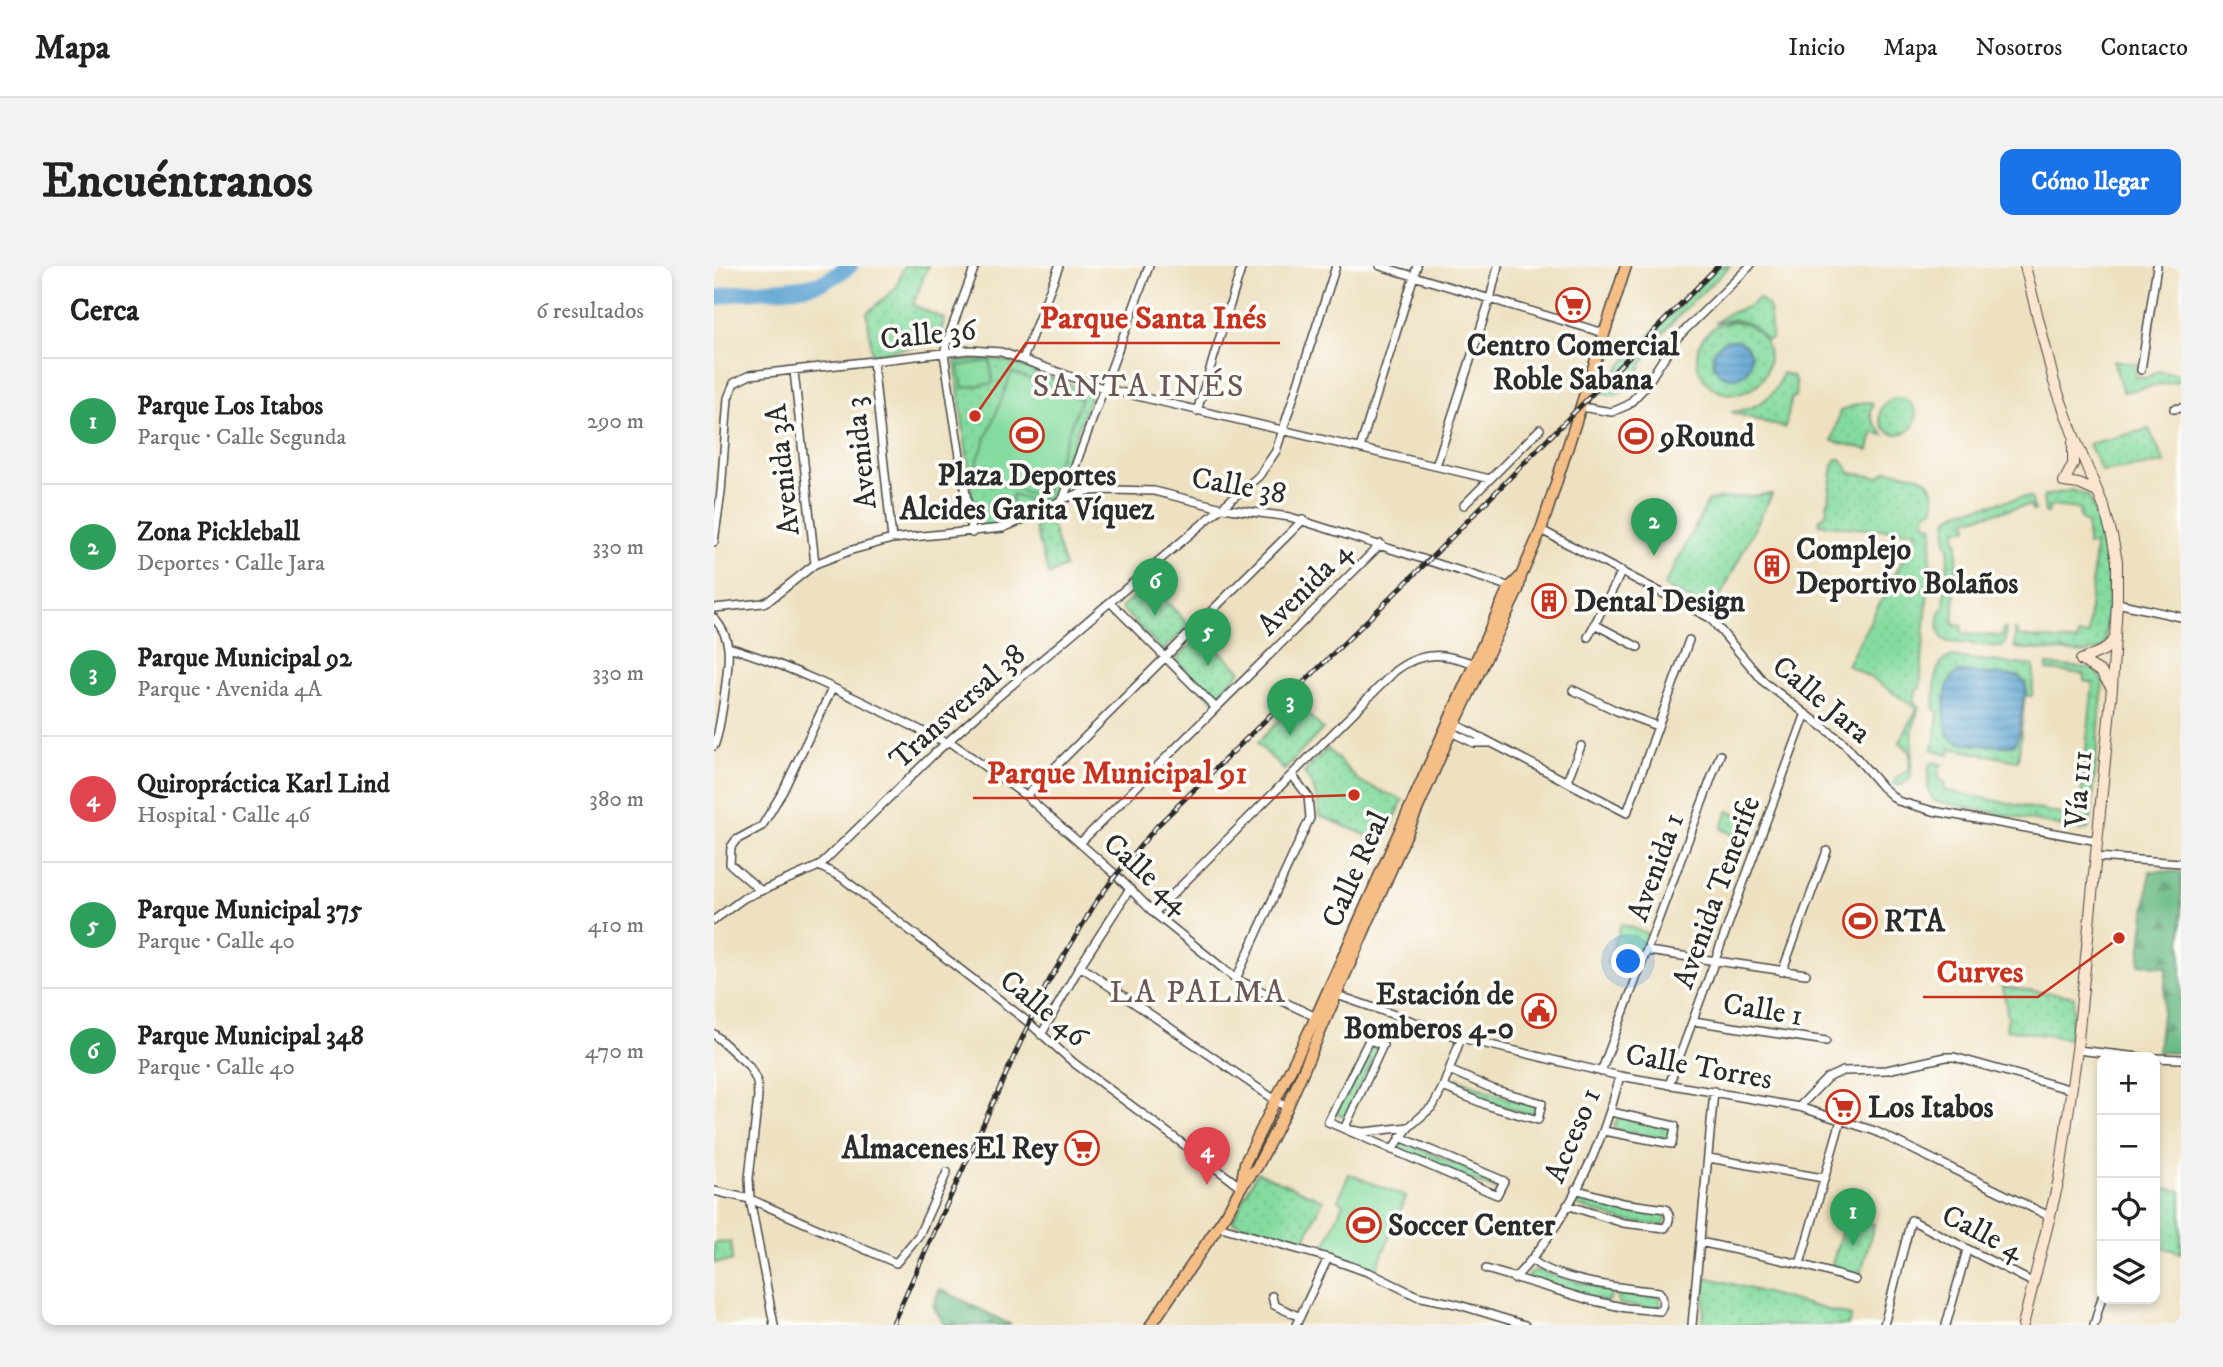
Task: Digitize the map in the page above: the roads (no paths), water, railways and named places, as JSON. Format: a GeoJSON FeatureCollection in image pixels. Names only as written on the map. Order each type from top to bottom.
{"type":"FeatureCollection","features":[{"type":"Feature","properties":{"kind":"main road","name":"Calle Real"},"geometry":{"type":"LineString","coordinates":[[1332,993],[1541,530],[1626,266]]}},
{"type":"Feature","properties":{"kind":"main road","name":"Vía 111"},"geometry":{"type":"LineString","coordinates":[[2023,1325],[2059,1179],[2077,1051],[2112,688],[2117,603],[2114,547],[2104,507],[2073,434],[2043,346],[2025,266]]}},
{"type":"Feature","properties":{"kind":"main road"},"geometry":{"type":"LineString","coordinates":[[2073,434],[2073,464],[2064,482],[2079,484],[2097,492]]}},
{"type":"Feature","properties":{"kind":"main road"},"geometry":{"type":"LineString","coordinates":[[2112,688],[2101,672],[2081,660],[2104,650],[2115,639]]}},
{"type":"Feature","properties":{"kind":"main road","name":"Calle Real"},"geometry":{"type":"LineString","coordinates":[[1241,1186],[1245,1163],[1320,1019],[1479,665]]}},
{"type":"Feature","properties":{"kind":"main road","name":"Calle Real"},"geometry":{"type":"LineString","coordinates":[[1151,1325],[1256,1167],[1287,1108],[1320,1019]]}},
{"type":"Feature","properties":{"kind":"street"},"geometry":{"type":"LineString","coordinates":[[972,533],[944,354],[975,266]]}},
{"type":"Feature","properties":{"kind":"street"},"geometry":{"type":"LineString","coordinates":[[1023,359],[1059,266]]}},
{"type":"Feature","properties":{"kind":"street"},"geometry":{"type":"LineString","coordinates":[[1063,499],[1149,266]]}},
{"type":"Feature","properties":{"kind":"street"},"geometry":{"type":"LineString","coordinates":[[1197,411],[1241,266]]}},
{"type":"Feature","properties":{"kind":"street","name":"Transversal 38"},"geometry":{"type":"LineString","coordinates":[[715,917],[760,890],[819,866],[993,701],[1259,477],[1276,451],[1336,266]]}},
{"type":"Feature","properties":{"kind":"street"},"geometry":{"type":"LineString","coordinates":[[1380,266],[1604,332]]}},
{"type":"Feature","properties":{"kind":"street"},"geometry":{"type":"LineString","coordinates":[[1360,448],[1417,266]]}},
{"type":"Feature","properties":{"kind":"street"},"geometry":{"type":"LineString","coordinates":[[1437,466],[1498,266]]}},
{"type":"Feature","properties":{"kind":"street"},"geometry":{"type":"LineString","coordinates":[[1581,407],[1612,412],[1629,405],[1645,387],[1676,339],[1750,266]]}},
{"type":"Feature","properties":{"kind":"street"},"geometry":{"type":"LineString","coordinates":[[2141,370],[2157,266]]}},
{"type":"Feature","properties":{"kind":"street","name":"Calle 36"},"geometry":{"type":"LineString","coordinates":[[724,459],[728,398],[734,383],[750,375],[987,349],[1103,388],[1490,478]]}},
{"type":"Feature","properties":{"kind":"street","name":"Avenida 3"},"geometry":{"type":"LineString","coordinates":[[873,362],[892,539]]}},
{"type":"Feature","properties":{"kind":"street","name":"Avenida 3A"},"geometry":{"type":"LineString","coordinates":[[794,371],[815,564]]}},
{"type":"Feature","properties":{"kind":"street"},"geometry":{"type":"LineString","coordinates":[[1464,505],[1540,429]]}},
{"type":"Feature","properties":{"kind":"street"},"geometry":{"type":"LineString","coordinates":[[714,457],[724,459],[714,542]]}},
{"type":"Feature","properties":{"kind":"street","name":"Calle 38"},"geometry":{"type":"LineString","coordinates":[[714,608],[763,603],[815,564],[892,539],[1003,528],[1063,499],[1087,491],[1154,491],[1222,508],[1303,520],[1514,588]]}},
{"type":"Feature","properties":{"kind":"street"},"geometry":{"type":"LineString","coordinates":[[1026,796],[1303,520]]}},
{"type":"Feature","properties":{"kind":"street","name":"Calle Jara"},"geometry":{"type":"LineString","coordinates":[[1541,530],[1710,618],[1754,672],[1805,716],[1844,743],[1882,787],[1901,803],[2098,841]]}},
{"type":"Feature","properties":{"kind":"street","name":"Avenida 4"},"geometry":{"type":"LineString","coordinates":[[1080,843],[1381,544]]}},
{"type":"Feature","properties":{"kind":"street"},"geometry":{"type":"LineString","coordinates":[[1588,637],[1622,571]]}},
{"type":"Feature","properties":{"kind":"street"},"geometry":{"type":"LineString","coordinates":[[1110,602],[1216,708]]}},
{"type":"Feature","properties":{"kind":"street"},"geometry":{"type":"LineString","coordinates":[[2117,603],[2181,617]]}},
{"type":"Feature","properties":{"kind":"street"},"geometry":{"type":"LineString","coordinates":[[714,618],[728,647],[722,711],[714,746]]}},
{"type":"Feature","properties":{"kind":"street"},"geometry":{"type":"LineString","coordinates":[[1594,624],[1638,647]]}},
{"type":"Feature","properties":{"kind":"street"},"geometry":{"type":"LineString","coordinates":[[1453,728],[1474,743],[1493,743],[1627,813],[1689,640]]}},
{"type":"Feature","properties":{"kind":"street","name":"Calle 44"},"geometry":{"type":"LineString","coordinates":[[728,647],[832,689],[948,742],[1026,796],[1154,912],[1236,979],[1320,1019]]}},
{"type":"Feature","properties":{"kind":"street"},"geometry":{"type":"LineString","coordinates":[[1154,912],[1404,664],[1430,655],[1459,658],[1479,665]]}},
{"type":"Feature","properties":{"kind":"street"},"geometry":{"type":"LineString","coordinates":[[760,890],[730,863],[731,847],[762,825],[783,791],[832,689]]}},
{"type":"Feature","properties":{"kind":"street"},"geometry":{"type":"LineString","coordinates":[[1573,690],[1657,726]]}},
{"type":"Feature","properties":{"kind":"street","name":"Avenida Tenerife"},"geometry":{"type":"LineString","coordinates":[[1669,1085],[1805,716]]}},
{"type":"Feature","properties":{"kind":"street"},"geometry":{"type":"LineString","coordinates":[[1567,781],[1581,746]]}},
{"type":"Feature","properties":{"kind":"street","name":"Avenida 1"},"geometry":{"type":"LineString","coordinates":[[1601,1072],[1720,755]]}},
{"type":"Feature","properties":{"kind":"street"},"geometry":{"type":"LineString","coordinates":[[1236,979],[1310,818],[1308,796],[1292,775]]}},
{"type":"Feature","properties":{"kind":"street"},"geometry":{"type":"LineString","coordinates":[[1782,972],[1827,851]]}},
{"type":"Feature","properties":{"kind":"street"},"geometry":{"type":"LineString","coordinates":[[2096,857],[2181,863]]}},
{"type":"Feature","properties":{"kind":"street","name":"Calle 46"},"geometry":{"type":"LineString","coordinates":[[819,866],[841,877],[1074,1063],[1241,1186]]}},
{"type":"Feature","properties":{"kind":"street"},"geometry":{"type":"LineString","coordinates":[[1041,1035],[1080,966],[1129,890]]}},
{"type":"Feature","properties":{"kind":"street"},"geometry":{"type":"LineString","coordinates":[[1648,951],[1806,974]]}},
{"type":"Feature","properties":{"kind":"street"},"geometry":{"type":"LineString","coordinates":[[1080,966],[1287,1108]]}},
{"type":"Feature","properties":{"kind":"street","name":"Calle Torres"},"geometry":{"type":"LineString","coordinates":[[1332,993],[1461,1038],[1620,1076],[1799,1107],[1841,1120],[1875,1131],[2051,1217]]}},
{"type":"Feature","properties":{"kind":"street","name":"Calle 1"},"geometry":{"type":"LineString","coordinates":[[1693,1021],[1826,1041]]}},
{"type":"Feature","properties":{"kind":"street"},"geometry":{"type":"LineString","coordinates":[[714,1034],[749,1066],[757,1080],[750,1199],[774,1325]]}},
{"type":"Feature","properties":{"kind":"street"},"geometry":{"type":"LineString","coordinates":[[1392,1150],[1409,1127],[1433,1105],[1443,1087],[1461,1038]]}},
{"type":"Feature","properties":{"kind":"street"},"geometry":{"type":"LineString","coordinates":[[1343,1129],[1383,1045],[1369,1040],[1328,1122],[1343,1129],[1497,1195],[1504,1181],[1400,1138]]}},
{"type":"Feature","properties":{"kind":"street"},"geometry":{"type":"LineString","coordinates":[[2077,1051],[2097,1053]]}},
{"type":"Feature","properties":{"kind":"street"},"geometry":{"type":"LineString","coordinates":[[1799,1107],[1827,1078],[1843,1071],[1887,1070],[1946,1057],[2071,1090]]}},
{"type":"Feature","properties":{"kind":"street"},"geometry":{"type":"LineString","coordinates":[[2160,1058],[2181,1059]]}},
{"type":"Feature","properties":{"kind":"street"},"geometry":{"type":"LineString","coordinates":[[1443,1087],[1489,1106],[1538,1120],[1542,1103],[1493,1090],[1449,1070]]}},
{"type":"Feature","properties":{"kind":"street","name":"Acceso 1"},"geometry":{"type":"LineString","coordinates":[[1514,1279],[1532,1261],[1567,1205],[1604,1131],[1620,1076]]}},
{"type":"Feature","properties":{"kind":"street"},"geometry":{"type":"LineString","coordinates":[[1692,1325],[1714,1091]]}},
{"type":"Feature","properties":{"kind":"street"},"geometry":{"type":"LineString","coordinates":[[1604,1131],[1672,1144],[1675,1126],[1611,1112]]}},
{"type":"Feature","properties":{"kind":"street"},"geometry":{"type":"LineString","coordinates":[[1800,1264],[1841,1120]]}},
{"type":"Feature","properties":{"kind":"street"},"geometry":{"type":"LineString","coordinates":[[1343,1129],[1364,1132],[1409,1127]]}},
{"type":"Feature","properties":{"kind":"street"},"geometry":{"type":"LineString","coordinates":[[1709,1158],[1823,1178]]}},
{"type":"Feature","properties":{"kind":"street"},"geometry":{"type":"LineString","coordinates":[[714,1191],[750,1199],[896,1264],[919,1235],[947,1172]]}},
{"type":"Feature","properties":{"kind":"street"},"geometry":{"type":"LineString","coordinates":[[1567,1205],[1623,1223],[1665,1228],[1669,1223],[1670,1214],[1666,1209],[1622,1203],[1575,1189]]}},
{"type":"Feature","properties":{"kind":"street","name":"Calle 4"},"geometry":{"type":"LineString","coordinates":[[1884,1325],[1911,1220],[2034,1283]]}},
{"type":"Feature","properties":{"kind":"street"},"geometry":{"type":"LineString","coordinates":[[1218,1226],[1328,1258],[1370,1273],[1417,1296],[1456,1304],[1525,1325]]}},
{"type":"Feature","properties":{"kind":"street"},"geometry":{"type":"LineString","coordinates":[[1700,1242],[1800,1264],[1855,1280]]}},
{"type":"Feature","properties":{"kind":"street"},"geometry":{"type":"LineString","coordinates":[[1946,1325],[1967,1250]]}},
{"type":"Feature","properties":{"kind":"street"},"geometry":{"type":"LineString","coordinates":[[1296,1325],[1328,1258]]}},
{"type":"Feature","properties":{"kind":"street"},"geometry":{"type":"LineString","coordinates":[[1486,1269],[1611,1305],[1660,1311],[1662,1308],[1663,1299],[1659,1292],[1616,1287],[1547,1270],[1532,1261]]}},
{"type":"Feature","properties":{"kind":"street"},"geometry":{"type":"LineString","coordinates":[[1611,1305],[1616,1287]]}},
{"type":"Feature","properties":{"kind":"street"},"geometry":{"type":"LineString","coordinates":[[1272,1296],[1274,1305],[1300,1317]]}},
{"type":"Feature","properties":{"kind":"street"},"geometry":{"type":"LineString","coordinates":[[2094,1325],[2100,1304]]}},
{"type":"Feature","properties":{"kind":"water"},"geometry":{"type":"Polygon","coordinates":[[[1732,340],[1745,346],[1751,359],[1745,372],[1732,378],[1719,372],[1713,359],[1719,346],[1732,340]]]}},
{"type":"Feature","properties":{"kind":"water"},"geometry":{"type":"Polygon","coordinates":[[[1959,672],[2018,676],[2025,683],[2027,693],[2024,694],[2015,744],[1980,745],[1960,742],[1948,736],[1945,720],[1946,692],[1949,683],[1959,672]]]}},
{"type":"Feature","properties":{"kind":"waterway"},"geometry":{"type":"LineString","coordinates":[[714,299],[727,295],[812,285],[850,266]]}},
{"type":"Feature","properties":{"kind":"railway"},"geometry":{"type":"LineString","coordinates":[[892,1325],[1046,986],[1096,902],[1116,875],[1157,826],[1429,560],[1718,266]]}},
{"type":"Feature","properties":{"kind":"place","name":"Centro Comercial Roble Sabana"},"geometry":{"type":"Point","coordinates":[1573,305]}},
{"type":"Feature","properties":{"kind":"place","name":"Parque Santa Inés"},"geometry":{"type":"Point","coordinates":[975,416]}},
{"type":"Feature","properties":{"kind":"place","name":"Plaza Deportes Alcides Garita Víquez"},"geometry":{"type":"Point","coordinates":[1027,435]}},
{"type":"Feature","properties":{"kind":"place","name":"9Round"},"geometry":{"type":"Point","coordinates":[1636,436]}},
{"type":"Feature","properties":{"kind":"place","name":"Zona Pickleball"},"geometry":{"type":"Point","coordinates":[1654,556]}},
{"type":"Feature","properties":{"kind":"place","name":"Complejo Deportivo Bolaños"},"geometry":{"type":"Point","coordinates":[1772,566]}},
{"type":"Feature","properties":{"kind":"place","name":"Dental Design"},"geometry":{"type":"Point","coordinates":[1549,601]}},
{"type":"Feature","properties":{"kind":"place","name":"Parque Municipal 348"},"geometry":{"type":"Point","coordinates":[1155,616]}},
{"type":"Feature","properties":{"kind":"place","name":"Parque Municipal 375"},"geometry":{"type":"Point","coordinates":[1208,666]}},
{"type":"Feature","properties":{"kind":"place","name":"Parque Municipal 92"},"geometry":{"type":"Point","coordinates":[1290,736]}},
{"type":"Feature","properties":{"kind":"place","name":"Parque Municipal 91"},"geometry":{"type":"Point","coordinates":[1354,795]}},
{"type":"Feature","properties":{"kind":"place","name":"RTA"},"geometry":{"type":"Point","coordinates":[1860,921]}},
{"type":"Feature","properties":{"kind":"place","name":"Curves"},"geometry":{"type":"Point","coordinates":[2119,938]}},
{"type":"Feature","properties":{"kind":"place","name":"Estación de Bomberos 4-0"},"geometry":{"type":"Point","coordinates":[1539,1011]}},
{"type":"Feature","properties":{"kind":"place","name":"Los Itabos"},"geometry":{"type":"Point","coordinates":[1843,1107]}},
{"type":"Feature","properties":{"kind":"place","name":"Almacenes El Rey"},"geometry":{"type":"Point","coordinates":[1082,1148]}},
{"type":"Feature","properties":{"kind":"place","name":"Quiropráctica Karl Lind"},"geometry":{"type":"Point","coordinates":[1207,1185]}},
{"type":"Feature","properties":{"kind":"place","name":"Soccer Center"},"geometry":{"type":"Point","coordinates":[1364,1225]}},
{"type":"Feature","properties":{"kind":"place","name":"Parque Los Itabos"},"geometry":{"type":"Point","coordinates":[1853,1246]}},
{"type":"Feature","properties":{"kind":"district","name":"SANTA INÉS"},"geometry":{"type":"Point","coordinates":[1139,385]}},
{"type":"Feature","properties":{"kind":"district","name":"LA PALMA"},"geometry":{"type":"Point","coordinates":[1198,991]}}]}
